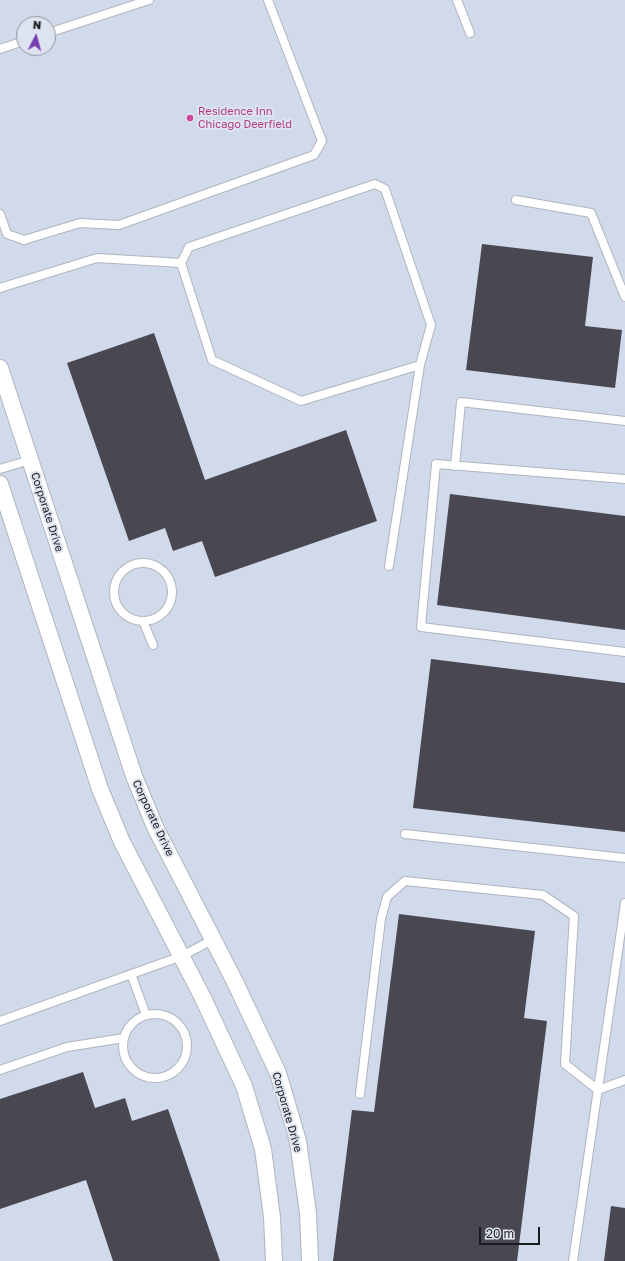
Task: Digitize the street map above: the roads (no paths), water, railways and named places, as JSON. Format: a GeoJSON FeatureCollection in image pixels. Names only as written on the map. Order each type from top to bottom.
{"type":"FeatureCollection","features":[{"type":"Feature","properties":{"kind":"street","name":"Corporate Drive"},"geometry":{"type":"LineString","coordinates":[[0,368],[134,776],[155,827],[214,939],[278,1073],[298,1141],[308,1213],[310,1261]]}},
{"type":"Feature","properties":{"kind":"street"},"geometry":{"type":"LineString","coordinates":[[0,484],[100,789],[122,842],[182,956],[244,1086],[262,1149],[272,1217],[274,1261]]}},
{"type":"Feature","properties":{"kind":"lane"},"geometry":{"type":"LineString","coordinates":[[56,30],[149,0]]}},
{"type":"Feature","properties":{"kind":"lane"},"geometry":{"type":"LineString","coordinates":[[0,214],[7,234],[24,240],[80,223],[119,226],[314,155],[322,141],[268,0]]}},
{"type":"Feature","properties":{"kind":"lane"},"geometry":{"type":"LineString","coordinates":[[457,0],[470,32]]}},
{"type":"Feature","properties":{"kind":"lane"},"geometry":{"type":"LineString","coordinates":[[0,49],[16,44]]}},
{"type":"Feature","properties":{"kind":"lane"},"geometry":{"type":"LineString","coordinates":[[389,566],[420,365],[431,325],[385,189],[376,184],[189,247],[181,263],[212,360],[301,401],[420,365]]}},
{"type":"Feature","properties":{"kind":"lane"},"geometry":{"type":"LineString","coordinates":[[516,200],[591,213],[625,297]]}},
{"type":"Feature","properties":{"kind":"lane"},"geometry":{"type":"LineString","coordinates":[[0,288],[97,258],[181,263]]}},
{"type":"Feature","properties":{"kind":"lane"},"geometry":{"type":"LineString","coordinates":[[455,466],[461,402],[625,421]]}},
{"type":"Feature","properties":{"kind":"lane"},"geometry":{"type":"LineString","coordinates":[[0,469],[30,460]]}},
{"type":"Feature","properties":{"kind":"lane"},"geometry":{"type":"LineString","coordinates":[[625,479],[436,464],[421,627],[625,652]]}},
{"type":"Feature","properties":{"kind":"lane"},"geometry":{"type":"LineString","coordinates":[[144,562],[153,564],[162,569],[169,577],[172,587],[172,597],[169,607],[162,614],[154,620],[144,621],[134,620],[126,616],[119,609],[115,601],[114,591],[115,582],[126,568],[144,562]]}},
{"type":"Feature","properties":{"kind":"lane"},"geometry":{"type":"LineString","coordinates":[[144,621],[153,645]]}},
{"type":"Feature","properties":{"kind":"lane"},"geometry":{"type":"LineString","coordinates":[[405,834],[625,858]]}},
{"type":"Feature","properties":{"kind":"lane"},"geometry":{"type":"LineString","coordinates":[[360,1094],[381,919],[387,897],[405,881],[544,896],[574,916],[565,1064],[598,1090]]}},
{"type":"Feature","properties":{"kind":"lane"},"geometry":{"type":"LineString","coordinates":[[573,1261],[625,903]]}},
{"type":"Feature","properties":{"kind":"lane"},"geometry":{"type":"LineString","coordinates":[[0,1021],[182,956],[214,939]]}},
{"type":"Feature","properties":{"kind":"lane"},"geometry":{"type":"LineString","coordinates":[[130,974],[146,1015]]}},
{"type":"Feature","properties":{"kind":"lane"},"geometry":{"type":"LineString","coordinates":[[156,1014],[166,1016],[175,1021],[182,1029],[186,1039],[187,1049],[179,1068],[171,1074],[160,1078],[150,1078],[140,1074],[131,1067],[126,1059],[123,1048],[124,1038],[129,1028],[136,1020],[146,1015],[156,1014]]}},
{"type":"Feature","properties":{"kind":"lane"},"geometry":{"type":"LineString","coordinates":[[0,1070],[67,1048],[124,1038]]}},
{"type":"Feature","properties":{"kind":"lane"},"geometry":{"type":"LineString","coordinates":[[598,1090],[625,1080]]}},
{"type":"Feature","properties":{"kind":"place","name":"Residence Inn Chicago Deerfield"},"geometry":{"type":"Point","coordinates":[190,118]}}]}
